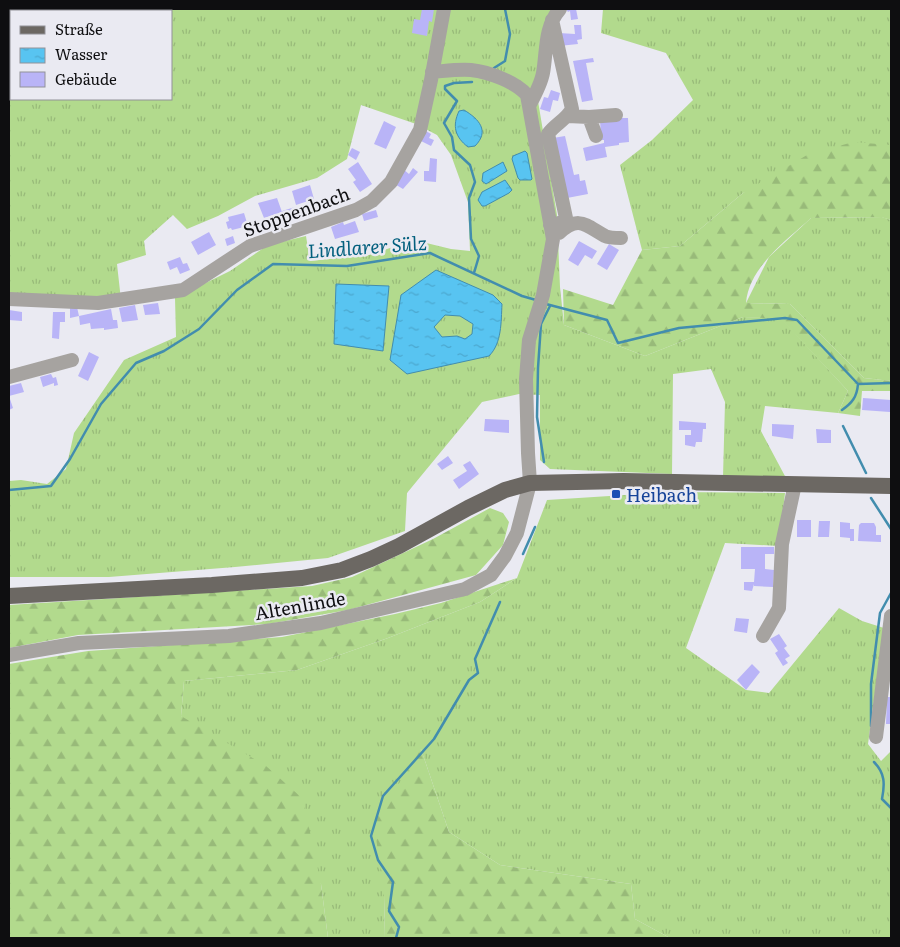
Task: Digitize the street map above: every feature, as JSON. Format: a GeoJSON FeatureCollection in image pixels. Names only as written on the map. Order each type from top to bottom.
{"type":"FeatureCollection","features":[{"type":"Feature","properties":{"kind":"main road"},"geometry":{"type":"LineString","coordinates":[[9,596],[302,578],[342,570],[399,546],[505,490],[530,483],[623,481],[891,486]]}},
{"type":"Feature","properties":{"kind":"street"},"geometry":{"type":"LineString","coordinates":[[444,9],[432,72],[472,70],[502,79],[521,88],[527,95],[552,232],[542,302],[530,340],[526,379],[530,483]]}},
{"type":"Feature","properties":{"kind":"street"},"geometry":{"type":"LineString","coordinates":[[529,106],[543,74],[545,47],[550,24],[556,14]]}},
{"type":"Feature","properties":{"kind":"street"},"geometry":{"type":"LineString","coordinates":[[552,232],[566,218],[548,134],[568,116],[572,109],[556,14]]}},
{"type":"Feature","properties":{"kind":"street","name":"Stoppenbach"},"geometry":{"type":"LineString","coordinates":[[9,299],[98,303],[183,290],[250,246],[356,210],[372,201],[391,182],[401,166],[420,130],[432,72]]}},
{"type":"Feature","properties":{"kind":"street"},"geometry":{"type":"LineString","coordinates":[[568,116],[589,117],[616,114]]}},
{"type":"Feature","properties":{"kind":"street"},"geometry":{"type":"LineString","coordinates":[[589,117],[596,136]]}},
{"type":"Feature","properties":{"kind":"street"},"geometry":{"type":"LineString","coordinates":[[552,232],[578,222],[592,227],[607,237],[620,238]]}},
{"type":"Feature","properties":{"kind":"street"},"geometry":{"type":"LineString","coordinates":[[9,377],[72,360]]}},
{"type":"Feature","properties":{"kind":"street","name":"Altenlinde"},"geometry":{"type":"LineString","coordinates":[[9,655],[79,643],[229,636],[321,623],[466,589],[491,575],[504,556],[517,533],[530,483]]}},
{"type":"Feature","properties":{"kind":"street"},"geometry":{"type":"LineString","coordinates":[[763,636],[779,608],[782,544],[790,484]]}},
{"type":"Feature","properties":{"kind":"street"},"geometry":{"type":"LineString","coordinates":[[876,737],[891,616]]}},
{"type":"Feature","properties":{"kind":"green space"},"geometry":{"type":"Polygon","coordinates":[[[9,9],[553,9],[537,95],[557,215],[560,287],[564,325],[645,356],[743,317],[781,318],[848,391],[838,413],[765,406],[761,431],[786,478],[723,477],[725,402],[711,369],[673,374],[672,474],[550,469],[540,460],[540,395],[519,394],[482,402],[407,493],[405,531],[328,558],[109,577],[9,577],[9,481],[21,480],[47,484],[66,469],[74,433],[124,360],[176,337],[175,298],[230,271],[268,245],[306,236],[310,261],[369,255],[414,240],[451,249],[470,251],[468,202],[451,155],[437,135],[416,124],[361,105],[347,159],[317,178],[255,196],[218,216],[187,229],[173,215],[144,241],[146,255],[117,264],[121,300],[9,296],[9,9]]]}},
{"type":"Feature","properties":{"kind":"green space"},"geometry":{"type":"Polygon","coordinates":[[[603,9],[891,9],[891,147],[890,145],[743,193],[680,246],[642,250],[620,165],[652,140],[693,100],[666,53],[601,33],[603,9]]]}},
{"type":"Feature","properties":{"kind":"green space"},"geometry":{"type":"Polygon","coordinates":[[[853,142],[890,145],[891,220],[881,217],[811,218],[761,266],[749,290],[746,303],[790,304],[864,378],[891,381],[891,391],[862,391],[860,416],[838,413],[848,391],[781,319],[743,317],[645,356],[564,325],[563,289],[613,305],[642,250],[680,246],[743,193],[807,155],[853,142]]]}},
{"type":"Feature","properties":{"kind":"green space"},"geometry":{"type":"Polygon","coordinates":[[[882,217],[891,220],[891,381],[864,378],[790,304],[746,303],[769,257],[811,218],[882,217]]]}},
{"type":"Feature","properties":{"kind":"green space"},"geometry":{"type":"Polygon","coordinates":[[[672,492],[785,493],[779,546],[725,543],[686,648],[746,690],[769,693],[839,608],[862,621],[884,628],[868,744],[881,761],[891,751],[891,938],[670,938],[635,919],[631,884],[500,865],[449,832],[421,749],[384,895],[385,938],[328,938],[321,884],[181,716],[184,681],[297,670],[388,638],[480,602],[517,578],[547,500],[672,492]]]}},
{"type":"Feature","properties":{"kind":"green space"},"geometry":{"type":"Polygon","coordinates":[[[490,508],[503,513],[509,522],[503,545],[476,575],[348,610],[268,624],[78,635],[9,648],[9,605],[312,586],[352,577],[433,539],[490,508]]]}},
{"type":"Feature","properties":{"kind":"green space"},"geometry":{"type":"Polygon","coordinates":[[[517,578],[480,602],[388,638],[297,670],[184,681],[181,716],[266,766],[303,799],[321,884],[328,938],[9,938],[9,664],[88,651],[282,637],[441,603],[517,578]]]}},
{"type":"Feature","properties":{"kind":"green space"},"geometry":{"type":"Polygon","coordinates":[[[421,749],[449,832],[500,865],[631,884],[635,919],[670,938],[385,938],[384,895],[374,823],[421,749]]]}},
{"type":"Feature","properties":{"kind":"water"},"geometry":{"type":"Polygon","coordinates":[[[464,110],[474,117],[481,126],[482,135],[475,146],[468,147],[460,139],[456,131],[457,116],[459,111],[464,110]]]}},
{"type":"Feature","properties":{"kind":"water"},"geometry":{"type":"Polygon","coordinates":[[[525,151],[527,153],[531,180],[520,180],[518,178],[512,159],[513,156],[525,151]]]}},
{"type":"Feature","properties":{"kind":"water"},"geometry":{"type":"Polygon","coordinates":[[[503,162],[507,171],[486,184],[482,181],[483,173],[503,162]]]}},
{"type":"Feature","properties":{"kind":"water"},"geometry":{"type":"Polygon","coordinates":[[[505,180],[512,190],[482,206],[478,200],[482,192],[505,180]]]}},
{"type":"Feature","properties":{"kind":"water"},"geometry":{"type":"Polygon","coordinates":[[[436,270],[493,295],[502,304],[499,339],[493,351],[489,356],[407,374],[390,360],[401,295],[436,270]],[[445,315],[434,327],[442,337],[457,336],[465,339],[472,334],[473,324],[460,316],[445,315]]]}},
{"type":"Feature","properties":{"kind":"water"},"geometry":{"type":"Polygon","coordinates":[[[336,284],[389,286],[383,351],[334,344],[336,284]]]}},
{"type":"Feature","properties":{"kind":"building"},"geometry":{"type":"Polygon","coordinates":[[[422,9],[434,9],[432,22],[429,21],[427,36],[412,33],[414,19],[420,20],[422,9]]]}},
{"type":"Feature","properties":{"kind":"building"},"geometry":{"type":"Polygon","coordinates":[[[566,9],[576,9],[578,19],[571,20],[570,11],[568,12],[566,9]]]}},
{"type":"Feature","properties":{"kind":"building"},"geometry":{"type":"Polygon","coordinates":[[[574,25],[581,25],[582,39],[577,40],[578,44],[559,46],[559,33],[575,34],[574,25]]]}},
{"type":"Feature","properties":{"kind":"building"},"geometry":{"type":"Polygon","coordinates":[[[593,58],[594,62],[586,63],[593,100],[582,102],[573,61],[593,58]]]}},
{"type":"Feature","properties":{"kind":"building"},"geometry":{"type":"Polygon","coordinates":[[[551,90],[560,93],[558,101],[553,100],[550,112],[540,109],[544,97],[548,98],[551,90]]]}},
{"type":"Feature","properties":{"kind":"building"},"geometry":{"type":"Polygon","coordinates":[[[600,118],[628,118],[629,142],[605,147],[607,157],[586,161],[583,148],[604,143],[604,140],[601,140],[600,118]]]}},
{"type":"Feature","properties":{"kind":"building"},"geometry":{"type":"Polygon","coordinates":[[[384,121],[396,127],[386,149],[374,144],[384,121]]]}},
{"type":"Feature","properties":{"kind":"building"},"geometry":{"type":"Polygon","coordinates":[[[426,131],[431,134],[429,138],[434,140],[431,146],[421,141],[426,131]]]}},
{"type":"Feature","properties":{"kind":"building"},"geometry":{"type":"Polygon","coordinates":[[[565,136],[574,175],[579,174],[580,181],[585,180],[588,194],[567,198],[553,138],[565,136]]]}},
{"type":"Feature","properties":{"kind":"building"},"geometry":{"type":"Polygon","coordinates":[[[352,148],[360,152],[356,160],[348,155],[352,148]]]}},
{"type":"Feature","properties":{"kind":"building"},"geometry":{"type":"Polygon","coordinates":[[[430,158],[437,159],[436,182],[424,181],[424,171],[429,171],[430,158]]]}},
{"type":"Feature","properties":{"kind":"building"},"geometry":{"type":"Polygon","coordinates":[[[358,162],[372,184],[360,192],[353,182],[356,180],[348,169],[358,162]]]}},
{"type":"Feature","properties":{"kind":"building"},"geometry":{"type":"Polygon","coordinates":[[[413,168],[418,172],[403,189],[393,183],[403,169],[409,174],[413,168]]]}},
{"type":"Feature","properties":{"kind":"building"},"geometry":{"type":"Polygon","coordinates":[[[310,185],[314,199],[296,205],[292,191],[310,185]]]}},
{"type":"Feature","properties":{"kind":"building"},"geometry":{"type":"Polygon","coordinates":[[[277,198],[282,212],[264,218],[258,203],[277,198]]]}},
{"type":"Feature","properties":{"kind":"building"},"geometry":{"type":"Polygon","coordinates":[[[295,207],[297,215],[284,219],[282,211],[295,207]]]}},
{"type":"Feature","properties":{"kind":"building"},"geometry":{"type":"Polygon","coordinates":[[[376,210],[378,217],[364,221],[362,214],[376,210]]]}},
{"type":"Feature","properties":{"kind":"building"},"geometry":{"type":"Polygon","coordinates":[[[244,213],[248,226],[232,230],[231,228],[228,229],[226,222],[229,221],[228,217],[244,213]]]}},
{"type":"Feature","properties":{"kind":"building"},"geometry":{"type":"Polygon","coordinates":[[[355,221],[359,232],[335,239],[331,227],[343,222],[344,225],[355,221]]]}},
{"type":"Feature","properties":{"kind":"building"},"geometry":{"type":"Polygon","coordinates":[[[209,232],[216,245],[198,255],[191,242],[209,232]]]}},
{"type":"Feature","properties":{"kind":"building"},"geometry":{"type":"Polygon","coordinates":[[[233,236],[235,243],[227,246],[225,239],[233,236]]]}},
{"type":"Feature","properties":{"kind":"building"},"geometry":{"type":"Polygon","coordinates":[[[579,241],[597,251],[592,259],[585,255],[578,266],[568,260],[579,241]]]}},
{"type":"Feature","properties":{"kind":"building"},"geometry":{"type":"Polygon","coordinates":[[[609,244],[619,250],[607,270],[597,264],[609,244]]]}},
{"type":"Feature","properties":{"kind":"building"},"geometry":{"type":"Polygon","coordinates":[[[180,257],[183,264],[187,263],[190,270],[180,274],[177,267],[170,270],[167,262],[180,257]]]}},
{"type":"Feature","properties":{"kind":"building"},"geometry":{"type":"Polygon","coordinates":[[[158,303],[160,314],[145,315],[143,305],[158,303]]]}},
{"type":"Feature","properties":{"kind":"building"},"geometry":{"type":"Polygon","coordinates":[[[135,305],[138,320],[122,322],[119,308],[135,305]]]}},
{"type":"Feature","properties":{"kind":"building"},"geometry":{"type":"Polygon","coordinates":[[[77,307],[79,316],[70,318],[70,308],[77,307]]]}},
{"type":"Feature","properties":{"kind":"building"},"geometry":{"type":"Polygon","coordinates":[[[111,309],[113,320],[117,320],[118,328],[91,329],[90,323],[80,325],[79,316],[111,309]]]}},
{"type":"Feature","properties":{"kind":"building"},"geometry":{"type":"Polygon","coordinates":[[[9,310],[22,312],[22,321],[9,320],[9,310]]]}},
{"type":"Feature","properties":{"kind":"building"},"geometry":{"type":"Polygon","coordinates":[[[53,312],[65,312],[65,322],[60,322],[59,339],[52,338],[53,312]]]}},
{"type":"Feature","properties":{"kind":"building"},"geometry":{"type":"Polygon","coordinates":[[[89,352],[99,357],[88,381],[78,376],[89,352]]]}},
{"type":"Feature","properties":{"kind":"building"},"geometry":{"type":"Polygon","coordinates":[[[51,374],[53,378],[56,377],[58,385],[54,386],[54,383],[43,387],[40,377],[51,374]]]}},
{"type":"Feature","properties":{"kind":"building"},"geometry":{"type":"Polygon","coordinates":[[[21,383],[24,392],[9,396],[9,386],[21,383]]]}},
{"type":"Feature","properties":{"kind":"building"},"geometry":{"type":"Polygon","coordinates":[[[9,396],[13,408],[9,410],[9,396]]]}},
{"type":"Feature","properties":{"kind":"building"},"geometry":{"type":"Polygon","coordinates":[[[863,398],[891,400],[890,412],[862,410],[863,398]]]}},
{"type":"Feature","properties":{"kind":"building"},"geometry":{"type":"Polygon","coordinates":[[[485,419],[509,420],[509,433],[484,431],[485,419]]]}},
{"type":"Feature","properties":{"kind":"building"},"geometry":{"type":"Polygon","coordinates":[[[679,421],[706,423],[706,429],[703,429],[702,442],[696,442],[695,447],[685,445],[685,435],[691,435],[691,430],[679,430],[679,421]]]}},
{"type":"Feature","properties":{"kind":"building"},"geometry":{"type":"Polygon","coordinates":[[[772,424],[794,425],[793,439],[772,436],[772,424]]]}},
{"type":"Feature","properties":{"kind":"building"},"geometry":{"type":"Polygon","coordinates":[[[816,429],[831,430],[831,443],[817,443],[816,429]]]}},
{"type":"Feature","properties":{"kind":"building"},"geometry":{"type":"Polygon","coordinates":[[[448,456],[453,463],[442,470],[437,464],[448,456]]]}},
{"type":"Feature","properties":{"kind":"building"},"geometry":{"type":"Polygon","coordinates":[[[470,461],[479,474],[459,489],[453,480],[467,471],[463,465],[470,461]]]}},
{"type":"Feature","properties":{"kind":"building"},"geometry":{"type":"Polygon","coordinates":[[[797,520],[811,520],[811,537],[797,537],[797,520]]]}},
{"type":"Feature","properties":{"kind":"building"},"geometry":{"type":"Polygon","coordinates":[[[819,521],[830,521],[829,537],[818,537],[819,521]]]}},
{"type":"Feature","properties":{"kind":"building"},"geometry":{"type":"Polygon","coordinates":[[[840,522],[850,523],[850,529],[854,529],[854,541],[850,541],[850,538],[840,537],[840,522]]]}},
{"type":"Feature","properties":{"kind":"building"},"geometry":{"type":"Polygon","coordinates":[[[861,523],[874,523],[876,535],[881,535],[881,542],[858,541],[859,525],[861,523]]]}},
{"type":"Feature","properties":{"kind":"building"},"geometry":{"type":"Polygon","coordinates":[[[741,547],[774,547],[774,554],[765,554],[765,569],[774,570],[773,587],[754,586],[754,584],[752,591],[744,590],[744,582],[754,582],[755,569],[741,569],[741,547]]]}},
{"type":"Feature","properties":{"kind":"building"},"geometry":{"type":"Polygon","coordinates":[[[736,618],[749,619],[747,633],[734,631],[736,618]]]}},
{"type":"Feature","properties":{"kind":"building"},"geometry":{"type":"Polygon","coordinates":[[[779,634],[787,646],[784,648],[790,656],[785,659],[788,663],[783,666],[775,653],[778,651],[770,639],[779,634]]]}},
{"type":"Feature","properties":{"kind":"building"},"geometry":{"type":"Polygon","coordinates":[[[752,664],[760,672],[746,690],[737,680],[752,664]]]}},
{"type":"Feature","properties":{"kind":"building"},"geometry":{"type":"Polygon","coordinates":[[[887,697],[891,697],[891,724],[886,724],[887,697]]]}},
{"type":"Feature","properties":{"kind":"waterway","name":"Heibach"},"geometry":{"type":"LineString","coordinates":[[494,68],[505,61],[510,34],[505,9]]}},
{"type":"Feature","properties":{"kind":"waterway","name":"Heibach"},"geometry":{"type":"LineString","coordinates":[[472,82],[454,83],[445,86],[445,89],[457,101],[444,123],[452,137],[454,150],[470,165],[475,182],[469,198],[471,239],[479,256],[474,273]]}},
{"type":"Feature","properties":{"kind":"waterway","name":"Lindlarer Sülz"},"geometry":{"type":"LineString","coordinates":[[9,490],[51,486],[70,459],[101,404],[136,363],[164,351],[199,329],[237,290],[273,264],[347,266],[430,253],[522,296],[536,300]]}},
{"type":"Feature","properties":{"kind":"waterway","name":"Lindlarer Sülz"},"geometry":{"type":"LineString","coordinates":[[546,304],[607,320],[618,343],[679,328],[785,318],[797,320],[858,384],[891,383]]}},
{"type":"Feature","properties":{"kind":"waterway"},"geometry":{"type":"LineString","coordinates":[[544,462],[537,417],[538,368],[541,324],[550,306]]}},
{"type":"Feature","properties":{"kind":"waterway"},"geometry":{"type":"LineString","coordinates":[[842,410],[853,399],[858,384]]}},
{"type":"Feature","properties":{"kind":"waterway"},"geometry":{"type":"LineString","coordinates":[[843,426],[866,473]]}},
{"type":"Feature","properties":{"kind":"waterway"},"geometry":{"type":"LineString","coordinates":[[871,498],[891,529]]}},
{"type":"Feature","properties":{"kind":"waterway"},"geometry":{"type":"LineString","coordinates":[[523,554],[535,527]]}},
{"type":"Feature","properties":{"kind":"waterway"},"geometry":{"type":"LineString","coordinates":[[871,726],[871,684],[880,613],[891,593]]}},
{"type":"Feature","properties":{"kind":"waterway"},"geometry":{"type":"LineString","coordinates":[[396,938],[399,927],[389,911],[393,882],[378,860],[371,836],[383,796],[434,739],[469,680],[478,673],[475,659],[500,602]]}},
{"type":"Feature","properties":{"kind":"waterway"},"geometry":{"type":"LineString","coordinates":[[874,762],[878,766],[883,779],[882,799],[891,808]]}},
{"type":"Feature","properties":{"kind":"place","name":"Heibach"},"geometry":{"type":"Point","coordinates":[616,494]}}]}
